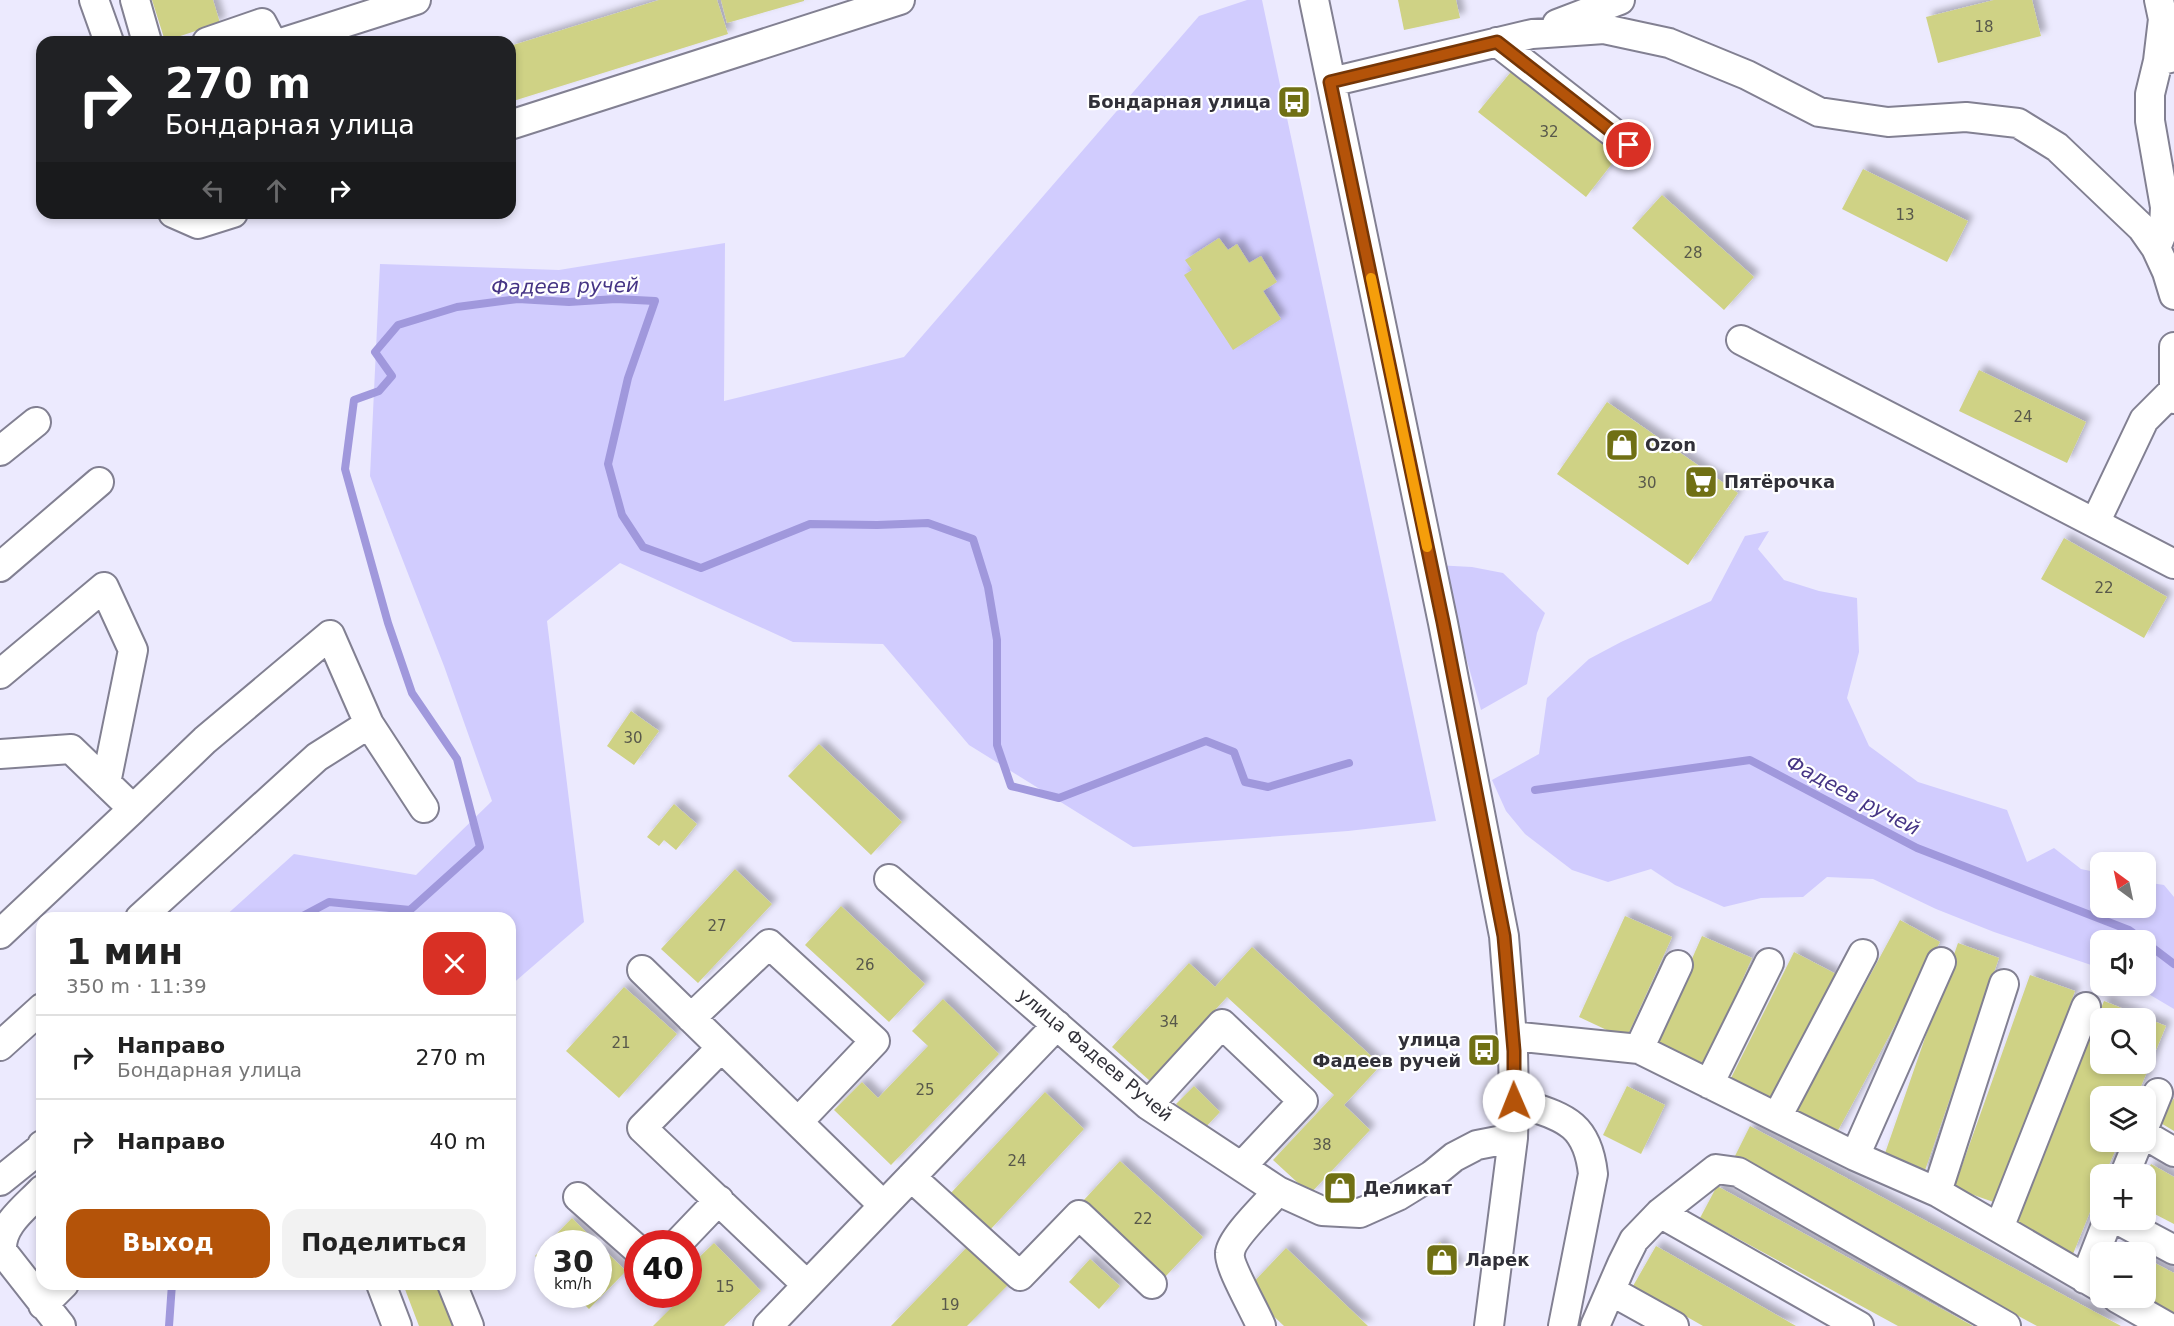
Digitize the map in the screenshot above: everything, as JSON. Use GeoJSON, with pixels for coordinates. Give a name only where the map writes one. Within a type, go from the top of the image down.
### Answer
{"type":"FeatureCollection","features":[{"type":"Feature","properties":{"kind":"street"},"geometry":{"type":"LineString","coordinates":[[94,0],[108,36]]}},
{"type":"Feature","properties":{"kind":"street"},"geometry":{"type":"LineString","coordinates":[[135,0],[145,36]]}},
{"type":"Feature","properties":{"kind":"street"},"geometry":{"type":"LineString","coordinates":[[303,36],[416,0]]}},
{"type":"Feature","properties":{"kind":"street"},"geometry":{"type":"LineString","coordinates":[[516,123],[900,0]]}},
{"type":"Feature","properties":{"kind":"street"},"geometry":{"type":"LineString","coordinates":[[1314,0],[1443,622],[1504,936],[1512,1036],[1513,1138],[1489,1326]]}},
{"type":"Feature","properties":{"kind":"street"},"geometry":{"type":"LineString","coordinates":[[1330,82],[1532,34],[1620,0]]}},
{"type":"Feature","properties":{"kind":"street"},"geometry":{"type":"LineString","coordinates":[[2157,248],[2164,228],[2167,172],[2150,121],[2150,94],[2166,59],[2159,0]]}},
{"type":"Feature","properties":{"kind":"street"},"geometry":{"type":"LineString","coordinates":[[224,36],[263,22]]}},
{"type":"Feature","properties":{"kind":"street"},"geometry":{"type":"LineString","coordinates":[[1532,34],[1604,30],[1669,42],[1747,75],[1819,112],[1887,122],[1966,117],[2018,123],[2057,147],[2142,228],[2157,248],[2174,295]]}},
{"type":"Feature","properties":{"kind":"street"},"geometry":{"type":"LineString","coordinates":[[1497,42],[1629,145]]}},
{"type":"Feature","properties":{"kind":"street"},"geometry":{"type":"LineString","coordinates":[[1741,340],[2174,564]]}},
{"type":"Feature","properties":{"kind":"street"},"geometry":{"type":"LineString","coordinates":[[2095,523],[2144,420],[2173,395],[2174,347]]}},
{"type":"Feature","properties":{"kind":"street"},"geometry":{"type":"LineString","coordinates":[[0,451],[36,422]]}},
{"type":"Feature","properties":{"kind":"street"},"geometry":{"type":"LineString","coordinates":[[0,567],[99,482]]}},
{"type":"Feature","properties":{"kind":"street"},"geometry":{"type":"LineString","coordinates":[[0,674],[104,587],[133,650],[106,783]]}},
{"type":"Feature","properties":{"kind":"street"},"geometry":{"type":"LineString","coordinates":[[0,934],[205,740],[330,635],[369,724],[424,808]]}},
{"type":"Feature","properties":{"kind":"street"},"geometry":{"type":"LineString","coordinates":[[147,912],[317,757],[369,724]]}},
{"type":"Feature","properties":{"kind":"street"},"geometry":{"type":"LineString","coordinates":[[0,754],[71,749],[133,810]]}},
{"type":"Feature","properties":{"kind":"street","name":"улица Фадеев Ручей"},"geometry":{"type":"LineString","coordinates":[[889,879],[1148,1105],[1278,1191],[1322,1211],[1360,1213],[1398,1196],[1454,1157],[1477,1145],[1513,1138]]}},
{"type":"Feature","properties":{"kind":"street"},"geometry":{"type":"LineString","coordinates":[[691,1018],[769,944],[875,1041],[798,1122]]}},
{"type":"Feature","properties":{"kind":"street"},"geometry":{"type":"LineString","coordinates":[[1777,1117],[1863,954]]}},
{"type":"Feature","properties":{"kind":"street"},"geometry":{"type":"LineString","coordinates":[[1855,1156],[1941,962]]}},
{"type":"Feature","properties":{"kind":"street"},"geometry":{"type":"LineString","coordinates":[[1709,1084],[1769,963]]}},
{"type":"Feature","properties":{"kind":"street"},"geometry":{"type":"LineString","coordinates":[[1640,1049],[1678,965]]}},
{"type":"Feature","properties":{"kind":"street"},"geometry":{"type":"LineString","coordinates":[[642,970],[883,1205]]}},
{"type":"Feature","properties":{"kind":"street"},"geometry":{"type":"LineString","coordinates":[[1937,1192],[2004,984]]}},
{"type":"Feature","properties":{"kind":"street"},"geometry":{"type":"LineString","coordinates":[[1999,1228],[2086,1007]]}},
{"type":"Feature","properties":{"kind":"street"},"geometry":{"type":"LineString","coordinates":[[0,1046],[36,1013]]}},
{"type":"Feature","properties":{"kind":"street"},"geometry":{"type":"LineString","coordinates":[[1148,1105],[1222,1024],[1303,1101],[1242,1166]]}},
{"type":"Feature","properties":{"kind":"street"},"geometry":{"type":"LineString","coordinates":[[768,1326],[1057,1025]]}},
{"type":"Feature","properties":{"kind":"street"},"geometry":{"type":"LineString","coordinates":[[1512,1036],[1640,1049],[1855,1156],[1937,1192],[2090,1282]]}},
{"type":"Feature","properties":{"kind":"street"},"geometry":{"type":"LineString","coordinates":[[721,1047],[642,1128],[807,1285]]}},
{"type":"Feature","properties":{"kind":"street"},"geometry":{"type":"LineString","coordinates":[[2156,1098],[2158,1093]]}},
{"type":"Feature","properties":{"kind":"street"},"geometry":{"type":"LineString","coordinates":[[1514,1101],[1567,1119],[1581,1134],[1591,1155],[1593,1174],[1569,1324]]}},
{"type":"Feature","properties":{"kind":"street"},"geometry":{"type":"LineString","coordinates":[[2156,1141],[2174,1152]]}},
{"type":"Feature","properties":{"kind":"street"},"geometry":{"type":"LineString","coordinates":[[0,1181],[36,1161]]}},
{"type":"Feature","properties":{"kind":"street"},"geometry":{"type":"LineString","coordinates":[[1596,1326],[1634,1240],[1660,1214],[1716,1169],[1738,1172],[2006,1326]]}},
{"type":"Feature","properties":{"kind":"street"},"geometry":{"type":"LineString","coordinates":[[911,1177],[1020,1276],[1079,1215],[1152,1284]]}},
{"type":"Feature","properties":{"kind":"street"},"geometry":{"type":"LineString","coordinates":[[1261,1326],[1229,1255],[1234,1241],[1278,1191]]}},
{"type":"Feature","properties":{"kind":"street"},"geometry":{"type":"LineString","coordinates":[[36,1196],[6,1228],[1,1239],[2,1251],[52,1315]]}},
{"type":"Feature","properties":{"kind":"street"},"geometry":{"type":"LineString","coordinates":[[578,1197],[624,1238]]}},
{"type":"Feature","properties":{"kind":"street"},"geometry":{"type":"LineString","coordinates":[[690,1230],[719,1200]]}},
{"type":"Feature","properties":{"kind":"street"},"geometry":{"type":"LineString","coordinates":[[1660,1214],[1859,1326]]}},
{"type":"Feature","properties":{"kind":"street"},"geometry":{"type":"LineString","coordinates":[[2137,1230],[2174,1250]]}},
{"type":"Feature","properties":{"kind":"street"},"geometry":{"type":"LineString","coordinates":[[52,1315],[62,1290]]}},
{"type":"Feature","properties":{"kind":"street"},"geometry":{"type":"LineString","coordinates":[[383,1290],[397,1326]]}},
{"type":"Feature","properties":{"kind":"street"},"geometry":{"type":"LineString","coordinates":[[454,1290],[469,1326]]}},
{"type":"Feature","properties":{"kind":"street"},"geometry":{"type":"LineString","coordinates":[[1611,1291],[1674,1326]]}},
{"type":"Feature","properties":{"kind":"street"},"geometry":{"type":"LineString","coordinates":[[2134,1308],[2166,1326]]}},
{"type":"Feature","properties":{"kind":"shaded area"},"geometry":{"type":"Polygon","coordinates":[[[1247,0],[1262,0],[1436,821],[1348,831],[1133,847],[969,745],[883,644],[793,642],[620,563],[547,621],[584,922],[516,981],[516,912],[230,912],[294,854],[416,875],[492,801],[444,666],[370,476],[380,264],[559,270],[725,243],[724,401],[904,357],[1199,16],[1247,0]]]}},
{"type":"Feature","properties":{"kind":"shaded area"},"geometry":{"type":"Polygon","coordinates":[[[1769,531],[1758,549],[1784,580],[1819,591],[1857,598],[1859,652],[1847,698],[1869,746],[1918,782],[2007,810],[2027,862],[2054,848],[2081,869],[2090,871],[2090,918],[2156,918],[2156,884],[2164,885],[2174,897],[2174,1009],[2152,996],[2156,996],[2156,930],[2090,930],[2090,965],[1994,932],[1936,909],[1873,879],[1827,877],[1803,897],[1761,898],[1724,907],[1675,885],[1651,869],[1608,882],[1572,870],[1525,834],[1506,811],[1492,780],[1539,754],[1547,698],[1589,659],[1711,601],[1745,536],[1769,531]]]}},
{"type":"Feature","properties":{"kind":"shaded area"},"geometry":{"type":"Polygon","coordinates":[[[1435,565],[1472,567],[1503,573],[1545,613],[1537,633],[1527,684],[1481,710],[1451,605],[1435,565]]]}},
{"type":"Feature","properties":{"kind":"building"},"geometry":{"type":"Polygon","coordinates":[[[152,0],[213,0],[220,23],[180,36],[163,36],[152,0]]]}},
{"type":"Feature","properties":{"kind":"building"},"geometry":{"type":"Polygon","coordinates":[[[659,0],[717,0],[728,34],[516,100],[516,44],[659,0]]]}},
{"type":"Feature","properties":{"kind":"building"},"geometry":{"type":"Polygon","coordinates":[[[721,0],[804,0],[804,1],[727,23],[721,0]]]}},
{"type":"Feature","properties":{"kind":"building"},"geometry":{"type":"Polygon","coordinates":[[[1398,0],[1456,0],[1460,18],[1404,30],[1398,0]]]}},
{"type":"Feature","properties":{"kind":"building"},"geometry":{"type":"Polygon","coordinates":[[[1994,0],[2032,0],[2041,36],[1938,63],[1926,17],[1994,0]]]}},
{"type":"Feature","properties":{"kind":"building"},"geometry":{"type":"Polygon","coordinates":[[[1515,67],[1621,152],[1586,197],[1478,112],[1515,67]]]}},
{"type":"Feature","properties":{"kind":"building"},"geometry":{"type":"Polygon","coordinates":[[[1863,169],[1968,221],[1947,262],[1842,209],[1863,169]]]}},
{"type":"Feature","properties":{"kind":"building"},"geometry":{"type":"Polygon","coordinates":[[[1662,195],[1754,277],[1724,310],[1632,228],[1662,195]]]}},
{"type":"Feature","properties":{"kind":"building"},"geometry":{"type":"Polygon","coordinates":[[[1219,238],[1228,250],[1237,244],[1249,263],[1261,256],[1277,282],[1263,291],[1281,319],[1233,350],[1184,275],[1192,270],[1185,260],[1219,238]]]}},
{"type":"Feature","properties":{"kind":"building"},"geometry":{"type":"Polygon","coordinates":[[[1979,370],[2086,422],[2067,463],[1959,411],[1979,370]]]}},
{"type":"Feature","properties":{"kind":"building"},"geometry":{"type":"Polygon","coordinates":[[[1607,402],[1738,493],[1688,565],[1557,474],[1607,402]]]}},
{"type":"Feature","properties":{"kind":"building"},"geometry":{"type":"Polygon","coordinates":[[[2064,538],[2167,597],[2144,638],[2041,579],[2064,538]]]}},
{"type":"Feature","properties":{"kind":"building"},"geometry":{"type":"Polygon","coordinates":[[[631,711],[659,731],[634,765],[607,746],[631,711]]]}},
{"type":"Feature","properties":{"kind":"building"},"geometry":{"type":"Polygon","coordinates":[[[819,744],[902,822],[871,855],[788,776],[819,744]]]}},
{"type":"Feature","properties":{"kind":"building"},"geometry":{"type":"Polygon","coordinates":[[[674,804],[697,824],[676,850],[664,840],[659,846],[647,837],[674,804]]]}},
{"type":"Feature","properties":{"kind":"building"},"geometry":{"type":"Polygon","coordinates":[[[735,869],[772,904],[698,983],[661,949],[735,869]]]}},
{"type":"Feature","properties":{"kind":"building"},"geometry":{"type":"Polygon","coordinates":[[[841,906],[925,984],[889,1022],[805,945],[841,906]]]}},
{"type":"Feature","properties":{"kind":"building"},"geometry":{"type":"Polygon","coordinates":[[[1625,916],[1672,937],[1626,1039],[1579,1017],[1625,916]]]}},
{"type":"Feature","properties":{"kind":"building"},"geometry":{"type":"Polygon","coordinates":[[[1900,920],[1940,942],[1835,1136],[1795,1114],[1900,920]]]}},
{"type":"Feature","properties":{"kind":"building"},"geometry":{"type":"Polygon","coordinates":[[[1702,936],[1752,958],[1701,1074],[1651,1052],[1702,936]]]}},
{"type":"Feature","properties":{"kind":"building"},"geometry":{"type":"Polygon","coordinates":[[[1958,943],[1999,958],[1924,1173],[1883,1159],[1958,943]]]}},
{"type":"Feature","properties":{"kind":"building"},"geometry":{"type":"Polygon","coordinates":[[[1252,947],[1381,1065],[1344,1105],[1370,1130],[1310,1194],[1273,1160],[1334,1095],[1227,997],[1150,1081],[1112,1047],[1189,963],[1215,987],[1252,947]]]}},
{"type":"Feature","properties":{"kind":"building"},"geometry":{"type":"Polygon","coordinates":[[[1794,952],[1836,974],[1772,1101],[1730,1080],[1794,952]]]}},
{"type":"Feature","properties":{"kind":"building"},"geometry":{"type":"Polygon","coordinates":[[[2030,975],[2075,991],[1999,1204],[1954,1188],[2030,975]]]}},
{"type":"Feature","properties":{"kind":"building"},"geometry":{"type":"Polygon","coordinates":[[[624,987],[677,1034],[619,1098],[566,1051],[624,987]]]}},
{"type":"Feature","properties":{"kind":"building"},"geometry":{"type":"Polygon","coordinates":[[[943,999],[999,1054],[891,1165],[834,1110],[862,1082],[878,1098],[928,1046],[912,1031],[943,999]]]}},
{"type":"Feature","properties":{"kind":"building"},"geometry":{"type":"Polygon","coordinates":[[[2104,1001],[2121,1008],[2101,1008],[2104,1001]]]}},
{"type":"Feature","properties":{"kind":"building"},"geometry":{"type":"Polygon","coordinates":[[[2156,1022],[2166,1026],[2156,1050],[2156,1022]]]}},
{"type":"Feature","properties":{"kind":"building"},"geometry":{"type":"Polygon","coordinates":[[[2090,1035],[2090,1074],[2146,1074],[2141,1086],[2090,1086],[2090,1152],[2115,1152],[2109,1164],[2090,1164],[2090,1212],[2073,1254],[2011,1229],[2090,1035]]]}},
{"type":"Feature","properties":{"kind":"building"},"geometry":{"type":"Polygon","coordinates":[[[1194,1086],[1220,1112],[1203,1130],[1176,1104],[1194,1086]]]}},
{"type":"Feature","properties":{"kind":"building"},"geometry":{"type":"Polygon","coordinates":[[[1627,1086],[1665,1105],[1641,1154],[1603,1135],[1627,1086]]]}},
{"type":"Feature","properties":{"kind":"building"},"geometry":{"type":"Polygon","coordinates":[[[1045,1092],[1084,1129],[989,1231],[950,1194],[1045,1092]]]}},
{"type":"Feature","properties":{"kind":"building"},"geometry":{"type":"Polygon","coordinates":[[[2174,1098],[2174,1131],[2159,1122],[2174,1098]]]}},
{"type":"Feature","properties":{"kind":"building"},"geometry":{"type":"Polygon","coordinates":[[[1750,1126],[2121,1326],[2037,1326],[1732,1162],[1750,1126]]]}},
{"type":"Feature","properties":{"kind":"building"},"geometry":{"type":"Polygon","coordinates":[[[1120,1161],[1203,1237],[1165,1277],[1083,1201],[1120,1161]]]}},
{"type":"Feature","properties":{"kind":"building"},"geometry":{"type":"Polygon","coordinates":[[[2156,1167],[2174,1177],[2174,1224],[2156,1215],[2156,1167]]]}},
{"type":"Feature","properties":{"kind":"building"},"geometry":{"type":"Polygon","coordinates":[[[1717,1186],[1973,1326],[1898,1326],[1700,1218],[1717,1186]]]}},
{"type":"Feature","properties":{"kind":"building"},"geometry":{"type":"Polygon","coordinates":[[[572,1218],[584,1230],[560,1230],[572,1218]]]}},
{"type":"Feature","properties":{"kind":"building","name":"Ларек"},"geometry":{"type":"Polygon","coordinates":[[[1440,1242],[1459,1266],[1445,1277],[1426,1253],[1440,1242]]]}},
{"type":"Feature","properties":{"kind":"building"},"geometry":{"type":"Polygon","coordinates":[[[714,1243],[761,1291],[724,1326],[653,1326],[671,1308],[702,1308],[702,1255],[714,1243]]]}},
{"type":"Feature","properties":{"kind":"building"},"geometry":{"type":"Polygon","coordinates":[[[969,1245],[1009,1284],[967,1326],[891,1326],[969,1245]]]}},
{"type":"Feature","properties":{"kind":"building"},"geometry":{"type":"Polygon","coordinates":[[[1656,1246],[1796,1326],[1703,1326],[1633,1286],[1656,1246]]]}},
{"type":"Feature","properties":{"kind":"building"},"geometry":{"type":"Polygon","coordinates":[[[1286,1248],[1368,1326],[1284,1326],[1246,1290],[1286,1248]]]}},
{"type":"Feature","properties":{"kind":"building"},"geometry":{"type":"Polygon","coordinates":[[[612,1258],[624,1269],[624,1273],[612,1285],[612,1258]]]}},
{"type":"Feature","properties":{"kind":"building"},"geometry":{"type":"Polygon","coordinates":[[[1090,1259],[1120,1286],[1099,1309],[1069,1282],[1090,1259]]]}},
{"type":"Feature","properties":{"kind":"building"},"geometry":{"type":"Polygon","coordinates":[[[2156,1264],[2174,1273],[2174,1321],[2148,1308],[2156,1308],[2156,1264]]]}},
{"type":"Feature","properties":{"kind":"building"},"geometry":{"type":"Polygon","coordinates":[[[405,1290],[440,1290],[455,1326],[419,1326],[405,1290]]]}},
{"type":"Feature","properties":{"kind":"waterway","name":"Фадеев ручей"},"geometry":{"type":"LineString","coordinates":[[310,912],[329,902],[410,910],[480,847],[457,759],[412,693],[388,623],[345,469],[354,400],[379,391],[392,376],[375,352],[398,325],[457,307],[518,299],[569,302],[616,299],[655,301],[628,378],[608,464],[622,515],[643,547],[701,568],[810,524],[928,523],[973,539],[988,587],[997,640],[997,745],[1011,786],[1059,798],[1206,741],[1234,752],[1245,782],[1268,787],[1349,763]]}},
{"type":"Feature","properties":{"kind":"waterway","name":"Фадеев ручей"},"geometry":{"type":"LineString","coordinates":[[1535,790],[1750,760],[1917,848],[2129,930]]}},
{"type":"Feature","properties":{"kind":"waterway","name":"Фадеев ручей"},"geometry":{"type":"LineString","coordinates":[[2156,950],[2174,964]]}},
{"type":"Feature","properties":{"kind":"waterway","name":"Фадеев ручей"},"geometry":{"type":"LineString","coordinates":[[169,1326],[172,1290]]}},
{"type":"Feature","properties":{"kind":"slow traffic"},"geometry":{"type":"LineString","coordinates":[[1371,278],[1427,547]]}},
{"type":"Feature","properties":{"kind":"place","name":"Бондарная улица"},"geometry":{"type":"Point","coordinates":[1294,102]}},
{"type":"Feature","properties":{"kind":"place","name":"Ozon"},"geometry":{"type":"Point","coordinates":[1622,445]}},
{"type":"Feature","properties":{"kind":"place","name":"Пятёрочка"},"geometry":{"type":"Point","coordinates":[1701,482]}},
{"type":"Feature","properties":{"kind":"place","name":"улица Фадеев ручей"},"geometry":{"type":"Point","coordinates":[1484,1050]}},
{"type":"Feature","properties":{"kind":"place","name":"Деликат"},"geometry":{"type":"Point","coordinates":[1340,1188]}},
{"type":"Feature","properties":{"kind":"place","name":"Ларек"},"geometry":{"type":"Point","coordinates":[1442,1260]}},
{"type":"Feature","properties":{"kind":"route"},"geometry":{"type":"LineString","coordinates":[[1514,1101],[1514,1051],[1504,936],[1443,622],[1330,82],[1497,42],[1629,145]]}}]}
